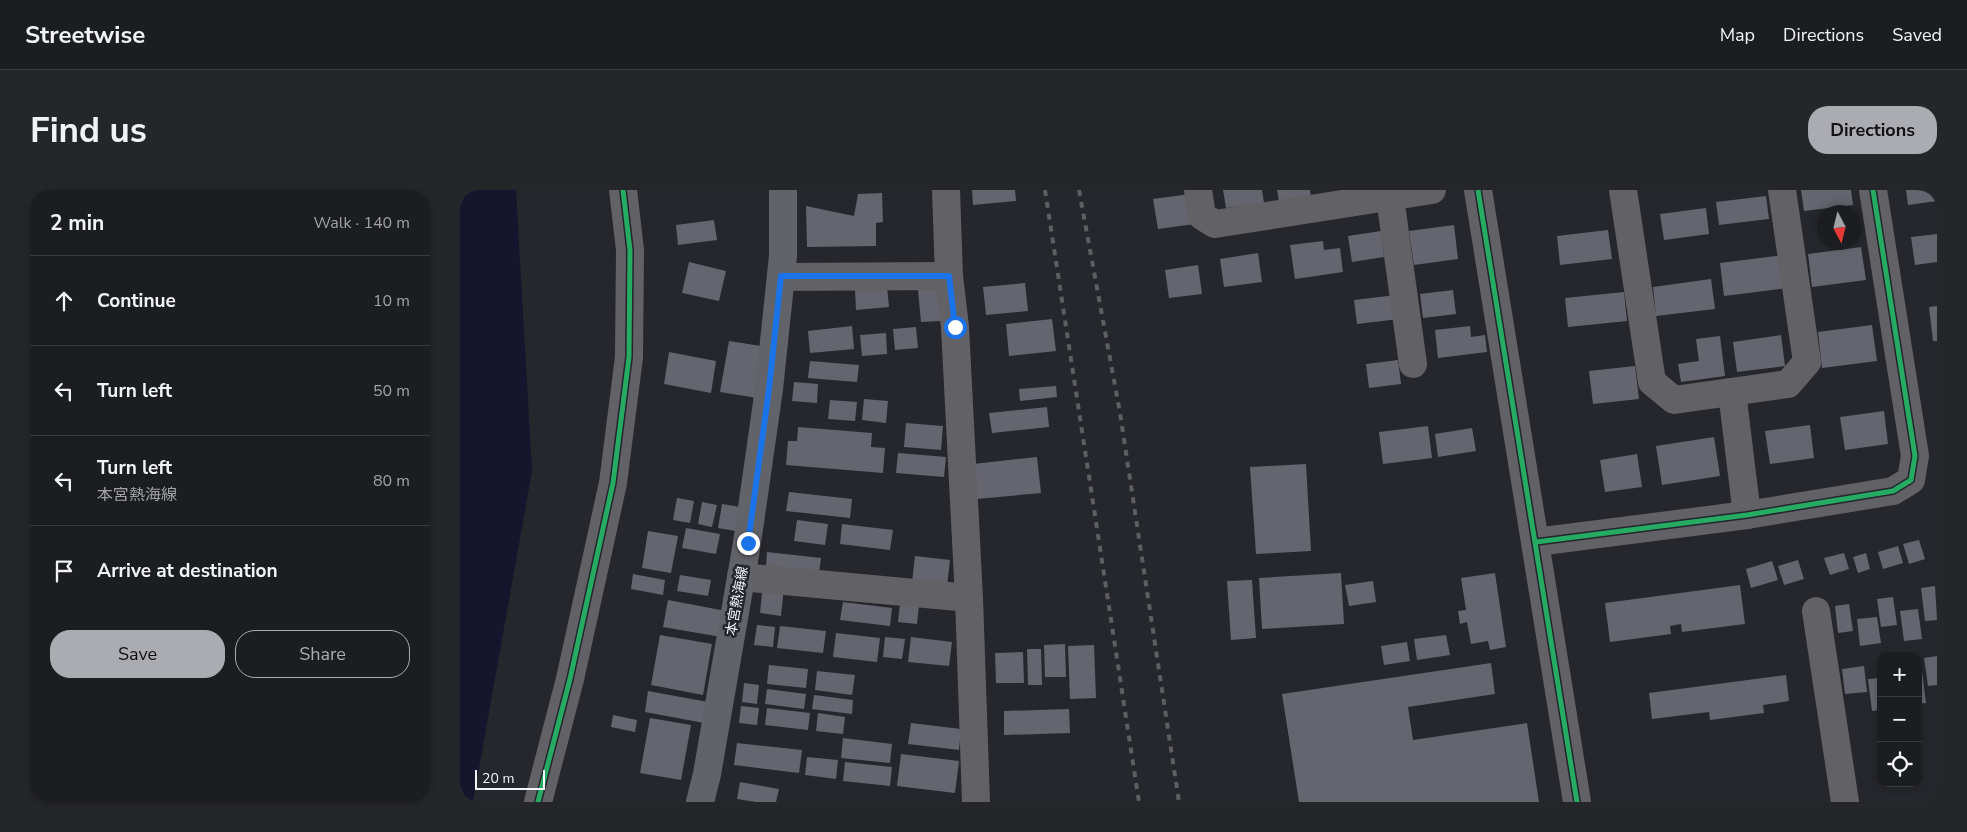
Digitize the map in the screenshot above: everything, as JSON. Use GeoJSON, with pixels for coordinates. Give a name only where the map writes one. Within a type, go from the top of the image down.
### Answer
{"type":"FeatureCollection","features":[{"type":"Feature","properties":{"kind":"main road","name":"本宮熱海線"},"geometry":{"type":"LineString","coordinates":[[700,802],[707,774],[741,577],[767,399],[783,256],[784,190]]}},
{"type":"Feature","properties":{"kind":"street"},"geometry":{"type":"LineString","coordinates":[[538,802],[570,679],[613,483],[629,357],[630,250],[623,190]]}},
{"type":"Feature","properties":{"kind":"street"},"geometry":{"type":"LineString","coordinates":[[946,190],[949,276],[955,327],[969,598],[976,802]]}},
{"type":"Feature","properties":{"kind":"street"},"geometry":{"type":"LineString","coordinates":[[1198,190],[1202,216],[1215,224],[1342,197],[1390,197],[1432,190]]}},
{"type":"Feature","properties":{"kind":"street"},"geometry":{"type":"LineString","coordinates":[[1478,190],[1577,802]]}},
{"type":"Feature","properties":{"kind":"street"},"geometry":{"type":"LineString","coordinates":[[1623,190],[1652,382],[1674,400],[1788,384],[1807,362],[1782,190]]}},
{"type":"Feature","properties":{"kind":"street"},"geometry":{"type":"LineString","coordinates":[[1536,542],[1747,515],[1893,491],[1911,480],[1915,456],[1873,190]]}},
{"type":"Feature","properties":{"kind":"street"},"geometry":{"type":"LineString","coordinates":[[1390,197],[1414,364]]}},
{"type":"Feature","properties":{"kind":"street"},"geometry":{"type":"LineString","coordinates":[[781,276],[949,276]]}},
{"type":"Feature","properties":{"kind":"street"},"geometry":{"type":"LineString","coordinates":[[1732,392],[1747,515]]}},
{"type":"Feature","properties":{"kind":"street"},"geometry":{"type":"LineString","coordinates":[[741,577],[969,598]]}},
{"type":"Feature","properties":{"kind":"street"},"geometry":{"type":"LineString","coordinates":[[1816,611],[1845,802]]}},
{"type":"Feature","properties":{"kind":"shaded area"},"geometry":{"type":"Polygon","coordinates":[[[460,190],[516,190],[532,471],[473,802],[460,802],[460,190]]]}},
{"type":"Feature","properties":{"kind":"building"},"geometry":{"type":"Polygon","coordinates":[[[972,190],[1015,190],[1016,201],[973,205],[972,190]]]}},
{"type":"Feature","properties":{"kind":"building"},"geometry":{"type":"Polygon","coordinates":[[[1223,190],[1262,190],[1264,203],[1226,208],[1223,190]]]}},
{"type":"Feature","properties":{"kind":"building"},"geometry":{"type":"Polygon","coordinates":[[[1277,190],[1310,190],[1311,197],[1279,201],[1277,190]]]}},
{"type":"Feature","properties":{"kind":"building"},"geometry":{"type":"Polygon","coordinates":[[[1801,190],[1851,190],[1853,205],[1817,205],[1817,209],[1804,211],[1801,190]]]}},
{"type":"Feature","properties":{"kind":"building"},"geometry":{"type":"Polygon","coordinates":[[[1906,190],[1937,190],[1937,201],[1908,205],[1906,190]]]}},
{"type":"Feature","properties":{"kind":"building"},"geometry":{"type":"Polygon","coordinates":[[[882,193],[883,222],[876,223],[876,246],[807,247],[806,206],[854,216],[858,194],[882,193]]]}},
{"type":"Feature","properties":{"kind":"building"},"geometry":{"type":"Polygon","coordinates":[[[1190,194],[1195,224],[1158,229],[1153,199],[1190,194]]]}},
{"type":"Feature","properties":{"kind":"building"},"geometry":{"type":"Polygon","coordinates":[[[1766,196],[1769,219],[1719,225],[1716,202],[1766,196]]]}},
{"type":"Feature","properties":{"kind":"building"},"geometry":{"type":"Polygon","coordinates":[[[1706,208],[1709,234],[1664,240],[1660,214],[1706,208]]]}},
{"type":"Feature","properties":{"kind":"building"},"geometry":{"type":"Polygon","coordinates":[[[714,220],[717,240],[678,245],[676,225],[714,220]]]}},
{"type":"Feature","properties":{"kind":"building"},"geometry":{"type":"Polygon","coordinates":[[[1454,225],[1458,259],[1414,265],[1409,231],[1454,225]]]}},
{"type":"Feature","properties":{"kind":"building"},"geometry":{"type":"Polygon","coordinates":[[[1608,230],[1612,259],[1560,265],[1557,236],[1608,230]]]}},
{"type":"Feature","properties":{"kind":"building"},"geometry":{"type":"Polygon","coordinates":[[[1381,231],[1384,257],[1352,262],[1348,236],[1381,231]]]}},
{"type":"Feature","properties":{"kind":"building"},"geometry":{"type":"Polygon","coordinates":[[[1937,234],[1937,262],[1915,265],[1911,237],[1937,234]]]}},
{"type":"Feature","properties":{"kind":"building"},"geometry":{"type":"Polygon","coordinates":[[[1323,241],[1324,250],[1340,248],[1343,272],[1295,279],[1290,245],[1323,241]]]}},
{"type":"Feature","properties":{"kind":"building"},"geometry":{"type":"Polygon","coordinates":[[[1838,250],[1861,250],[1866,280],[1812,287],[1808,254],[1838,250]]]}},
{"type":"Feature","properties":{"kind":"building"},"geometry":{"type":"Polygon","coordinates":[[[1258,253],[1262,282],[1224,287],[1220,259],[1258,253]]]}},
{"type":"Feature","properties":{"kind":"building"},"geometry":{"type":"Polygon","coordinates":[[[1784,255],[1788,288],[1724,296],[1720,263],[1784,255]]]}},
{"type":"Feature","properties":{"kind":"building"},"geometry":{"type":"Polygon","coordinates":[[[689,262],[726,271],[719,301],[682,293],[689,262]]]}},
{"type":"Feature","properties":{"kind":"building"},"geometry":{"type":"Polygon","coordinates":[[[1198,265],[1202,294],[1169,298],[1165,270],[1198,265]]]}},
{"type":"Feature","properties":{"kind":"building"},"geometry":{"type":"Polygon","coordinates":[[[1711,279],[1715,309],[1656,316],[1653,287],[1711,279]]]}},
{"type":"Feature","properties":{"kind":"building"},"geometry":{"type":"Polygon","coordinates":[[[1025,283],[1028,311],[986,315],[983,287],[1025,283]]]}},
{"type":"Feature","properties":{"kind":"building"},"geometry":{"type":"Polygon","coordinates":[[[887,287],[889,307],[856,310],[855,290],[887,287]]]}},
{"type":"Feature","properties":{"kind":"building"},"geometry":{"type":"Polygon","coordinates":[[[938,288],[941,321],[921,322],[918,290],[938,288]]]}},
{"type":"Feature","properties":{"kind":"building"},"geometry":{"type":"Polygon","coordinates":[[[1453,290],[1456,314],[1423,318],[1420,294],[1453,290]]]}},
{"type":"Feature","properties":{"kind":"building"},"geometry":{"type":"Polygon","coordinates":[[[1624,292],[1627,321],[1568,327],[1565,298],[1624,292]]]}},
{"type":"Feature","properties":{"kind":"building"},"geometry":{"type":"Polygon","coordinates":[[[1396,295],[1399,319],[1357,324],[1354,300],[1396,295]]]}},
{"type":"Feature","properties":{"kind":"building"},"geometry":{"type":"Polygon","coordinates":[[[1937,306],[1937,341],[1933,341],[1929,307],[1937,306]]]}},
{"type":"Feature","properties":{"kind":"building"},"geometry":{"type":"Polygon","coordinates":[[[1052,319],[1056,351],[1009,356],[1006,324],[1052,319]]]}},
{"type":"Feature","properties":{"kind":"building"},"geometry":{"type":"Polygon","coordinates":[[[1872,325],[1877,361],[1822,368],[1818,332],[1872,325]]]}},
{"type":"Feature","properties":{"kind":"building"},"geometry":{"type":"Polygon","coordinates":[[[852,326],[854,349],[810,353],[808,331],[852,326]]]}},
{"type":"Feature","properties":{"kind":"building"},"geometry":{"type":"Polygon","coordinates":[[[1470,326],[1471,337],[1485,335],[1487,352],[1438,358],[1435,330],[1470,326]]]}},
{"type":"Feature","properties":{"kind":"building"},"geometry":{"type":"Polygon","coordinates":[[[916,327],[918,348],[895,350],[893,329],[916,327]]]}},
{"type":"Feature","properties":{"kind":"building"},"geometry":{"type":"Polygon","coordinates":[[[886,333],[887,354],[862,356],[860,335],[886,333]]]}},
{"type":"Feature","properties":{"kind":"building"},"geometry":{"type":"Polygon","coordinates":[[[1781,335],[1785,366],[1737,372],[1733,342],[1781,335]]]}},
{"type":"Feature","properties":{"kind":"building"},"geometry":{"type":"Polygon","coordinates":[[[1720,336],[1725,376],[1681,382],[1678,364],[1699,361],[1696,339],[1720,336]]]}},
{"type":"Feature","properties":{"kind":"building"},"geometry":{"type":"Polygon","coordinates":[[[729,341],[767,347],[757,398],[720,392],[729,341]]]}},
{"type":"Feature","properties":{"kind":"building"},"geometry":{"type":"Polygon","coordinates":[[[669,352],[716,361],[711,393],[664,384],[669,352]]]}},
{"type":"Feature","properties":{"kind":"building"},"geometry":{"type":"Polygon","coordinates":[[[1398,360],[1401,384],[1369,388],[1366,364],[1398,360]]]}},
{"type":"Feature","properties":{"kind":"building"},"geometry":{"type":"Polygon","coordinates":[[[810,361],[859,365],[857,382],[808,378],[810,361]]]}},
{"type":"Feature","properties":{"kind":"building"},"geometry":{"type":"Polygon","coordinates":[[[1635,366],[1639,399],[1593,404],[1589,371],[1635,366]]]}},
{"type":"Feature","properties":{"kind":"building"},"geometry":{"type":"Polygon","coordinates":[[[794,382],[818,384],[817,403],[792,401],[794,382]]]}},
{"type":"Feature","properties":{"kind":"building"},"geometry":{"type":"Polygon","coordinates":[[[1056,386],[1057,397],[1020,401],[1019,389],[1056,386]]]}},
{"type":"Feature","properties":{"kind":"building"},"geometry":{"type":"Polygon","coordinates":[[[864,399],[888,401],[886,423],[862,420],[864,399]]]}},
{"type":"Feature","properties":{"kind":"building"},"geometry":{"type":"Polygon","coordinates":[[[830,400],[857,402],[855,421],[828,419],[830,400]]]}},
{"type":"Feature","properties":{"kind":"building"},"geometry":{"type":"Polygon","coordinates":[[[1047,407],[1049,427],[992,433],[989,413],[1047,407]]]}},
{"type":"Feature","properties":{"kind":"building"},"geometry":{"type":"Polygon","coordinates":[[[1884,411],[1888,444],[1845,450],[1840,417],[1884,411]]]}},
{"type":"Feature","properties":{"kind":"building"},"geometry":{"type":"Polygon","coordinates":[[[906,423],[943,426],[941,450],[904,447],[906,423]]]}},
{"type":"Feature","properties":{"kind":"building"},"geometry":{"type":"Polygon","coordinates":[[[1810,425],[1814,458],[1770,464],[1765,431],[1810,425]]]}},
{"type":"Feature","properties":{"kind":"building"},"geometry":{"type":"Polygon","coordinates":[[[1428,426],[1432,458],[1383,464],[1379,432],[1428,426]]]}},
{"type":"Feature","properties":{"kind":"building"},"geometry":{"type":"Polygon","coordinates":[[[798,427],[872,433],[871,447],[885,448],[883,473],[786,465],[788,441],[797,441],[798,427]]]}},
{"type":"Feature","properties":{"kind":"building"},"geometry":{"type":"Polygon","coordinates":[[[1472,428],[1476,451],[1438,457],[1435,434],[1472,428]]]}},
{"type":"Feature","properties":{"kind":"building"},"geometry":{"type":"Polygon","coordinates":[[[1714,437],[1720,476],[1662,485],[1656,446],[1714,437]]]}},
{"type":"Feature","properties":{"kind":"building"},"geometry":{"type":"Polygon","coordinates":[[[898,453],[946,457],[944,477],[896,473],[898,453]]]}},
{"type":"Feature","properties":{"kind":"building"},"geometry":{"type":"Polygon","coordinates":[[[1637,454],[1642,487],[1605,492],[1600,460],[1637,454]]]}},
{"type":"Feature","properties":{"kind":"building"},"geometry":{"type":"Polygon","coordinates":[[[1037,457],[1041,493],[977,499],[973,464],[1037,457]]]}},
{"type":"Feature","properties":{"kind":"building"},"geometry":{"type":"Polygon","coordinates":[[[1306,464],[1311,551],[1256,554],[1250,467],[1306,464]]]}},
{"type":"Feature","properties":{"kind":"building"},"geometry":{"type":"Polygon","coordinates":[[[789,492],[852,499],[850,518],[786,511],[789,492]]]}},
{"type":"Feature","properties":{"kind":"building"},"geometry":{"type":"Polygon","coordinates":[[[677,498],[694,501],[690,523],[673,520],[677,498]]]}},
{"type":"Feature","properties":{"kind":"building"},"geometry":{"type":"Polygon","coordinates":[[[702,502],[717,505],[712,527],[698,524],[702,502]]]}},
{"type":"Feature","properties":{"kind":"building"},"geometry":{"type":"Polygon","coordinates":[[[722,504],[740,507],[736,531],[718,528],[722,504]]]}},
{"type":"Feature","properties":{"kind":"building"},"geometry":{"type":"Polygon","coordinates":[[[797,520],[828,524],[825,545],[794,541],[797,520]]]}},
{"type":"Feature","properties":{"kind":"building"},"geometry":{"type":"Polygon","coordinates":[[[842,524],[893,530],[890,550],[840,544],[842,524]]]}},
{"type":"Feature","properties":{"kind":"building"},"geometry":{"type":"Polygon","coordinates":[[[686,528],[720,534],[716,554],[682,548],[686,528]]]}},
{"type":"Feature","properties":{"kind":"building"},"geometry":{"type":"Polygon","coordinates":[[[648,531],[678,536],[671,573],[642,568],[648,531]]]}},
{"type":"Feature","properties":{"kind":"building"},"geometry":{"type":"Polygon","coordinates":[[[1919,540],[1925,559],[1909,564],[1903,544],[1919,540]]]}},
{"type":"Feature","properties":{"kind":"building"},"geometry":{"type":"Polygon","coordinates":[[[1898,546],[1903,563],[1883,569],[1878,552],[1898,546]]]}},
{"type":"Feature","properties":{"kind":"building"},"geometry":{"type":"Polygon","coordinates":[[[767,552],[821,558],[819,573],[766,566],[767,552]]]}},
{"type":"Feature","properties":{"kind":"building"},"geometry":{"type":"Polygon","coordinates":[[[1844,553],[1849,569],[1830,575],[1824,558],[1844,553]]]}},
{"type":"Feature","properties":{"kind":"building"},"geometry":{"type":"Polygon","coordinates":[[[1866,553],[1870,569],[1858,573],[1853,557],[1866,553]]]}},
{"type":"Feature","properties":{"kind":"building"},"geometry":{"type":"Polygon","coordinates":[[[915,556],[950,560],[947,586],[912,582],[915,556]]]}},
{"type":"Feature","properties":{"kind":"building"},"geometry":{"type":"Polygon","coordinates":[[[1798,560],[1804,579],[1784,585],[1778,566],[1798,560]]]}},
{"type":"Feature","properties":{"kind":"building"},"geometry":{"type":"Polygon","coordinates":[[[1772,561],[1778,580],[1751,588],[1746,569],[1772,561]]]}},
{"type":"Feature","properties":{"kind":"building"},"geometry":{"type":"Polygon","coordinates":[[[1341,573],[1344,624],[1262,629],[1259,578],[1341,573]]]}},
{"type":"Feature","properties":{"kind":"building"},"geometry":{"type":"Polygon","coordinates":[[[1495,573],[1506,647],[1490,650],[1488,641],[1471,644],[1467,622],[1460,624],[1458,611],[1466,610],[1461,578],[1495,573]]]}},
{"type":"Feature","properties":{"kind":"building"},"geometry":{"type":"Polygon","coordinates":[[[633,574],[665,580],[663,595],[631,589],[633,574]]]}},
{"type":"Feature","properties":{"kind":"building"},"geometry":{"type":"Polygon","coordinates":[[[680,575],[711,580],[708,596],[677,591],[680,575]]]}},
{"type":"Feature","properties":{"kind":"building"},"geometry":{"type":"Polygon","coordinates":[[[1252,580],[1256,638],[1231,640],[1227,581],[1252,580]]]}},
{"type":"Feature","properties":{"kind":"building"},"geometry":{"type":"Polygon","coordinates":[[[1373,581],[1376,602],[1349,606],[1345,585],[1373,581]]]}},
{"type":"Feature","properties":{"kind":"building"},"geometry":{"type":"Polygon","coordinates":[[[763,584],[784,587],[781,616],[760,613],[763,584]]]}},
{"type":"Feature","properties":{"kind":"building"},"geometry":{"type":"Polygon","coordinates":[[[1740,585],[1745,624],[1682,632],[1681,624],[1670,626],[1671,634],[1610,642],[1605,603],[1740,585]]]}},
{"type":"Feature","properties":{"kind":"building"},"geometry":{"type":"Polygon","coordinates":[[[1935,586],[1937,620],[1925,621],[1921,588],[1935,586]]]}},
{"type":"Feature","properties":{"kind":"building"},"geometry":{"type":"Polygon","coordinates":[[[1893,597],[1897,625],[1881,627],[1877,599],[1893,597]]]}},
{"type":"Feature","properties":{"kind":"building"},"geometry":{"type":"Polygon","coordinates":[[[668,600],[726,611],[721,637],[663,627],[668,600]]]}},
{"type":"Feature","properties":{"kind":"building"},"geometry":{"type":"Polygon","coordinates":[[[843,602],[892,608],[890,626],[840,620],[843,602]]]}},
{"type":"Feature","properties":{"kind":"building"},"geometry":{"type":"Polygon","coordinates":[[[900,603],[919,605],[917,624],[898,622],[900,603]]]}},
{"type":"Feature","properties":{"kind":"building"},"geometry":{"type":"Polygon","coordinates":[[[1849,604],[1853,631],[1838,633],[1835,606],[1849,604]]]}},
{"type":"Feature","properties":{"kind":"building"},"geometry":{"type":"Polygon","coordinates":[[[1918,609],[1922,639],[1904,641],[1900,611],[1918,609]]]}},
{"type":"Feature","properties":{"kind":"building"},"geometry":{"type":"Polygon","coordinates":[[[1877,617],[1881,643],[1860,646],[1857,619],[1877,617]]]}},
{"type":"Feature","properties":{"kind":"building"},"geometry":{"type":"Polygon","coordinates":[[[757,625],[775,627],[773,647],[754,645],[757,625]]]}},
{"type":"Feature","properties":{"kind":"building"},"geometry":{"type":"Polygon","coordinates":[[[780,626],[826,631],[823,653],[777,648],[780,626]]]}},
{"type":"Feature","properties":{"kind":"building"},"geometry":{"type":"Polygon","coordinates":[[[836,633],[880,638],[877,662],[833,657],[836,633]]]}},
{"type":"Feature","properties":{"kind":"building"},"geometry":{"type":"Polygon","coordinates":[[[660,635],[712,644],[703,695],[651,685],[660,635]]]}},
{"type":"Feature","properties":{"kind":"building"},"geometry":{"type":"Polygon","coordinates":[[[1446,635],[1450,655],[1417,660],[1414,639],[1446,635]]]}},
{"type":"Feature","properties":{"kind":"building"},"geometry":{"type":"Polygon","coordinates":[[[885,637],[905,639],[902,659],[883,657],[885,637]]]}},
{"type":"Feature","properties":{"kind":"building"},"geometry":{"type":"Polygon","coordinates":[[[911,637],[952,642],[949,666],[908,662],[911,637]]]}},
{"type":"Feature","properties":{"kind":"building"},"geometry":{"type":"Polygon","coordinates":[[[1407,642],[1410,661],[1384,665],[1381,646],[1407,642]]]}},
{"type":"Feature","properties":{"kind":"building"},"geometry":{"type":"Polygon","coordinates":[[[1065,644],[1066,677],[1045,677],[1044,645],[1065,644]]]}},
{"type":"Feature","properties":{"kind":"building"},"geometry":{"type":"Polygon","coordinates":[[[1094,645],[1096,698],[1070,699],[1068,646],[1094,645]]]}},
{"type":"Feature","properties":{"kind":"building"},"geometry":{"type":"Polygon","coordinates":[[[1027,649],[1041,649],[1042,685],[1028,685],[1027,649]]]}},
{"type":"Feature","properties":{"kind":"building"},"geometry":{"type":"Polygon","coordinates":[[[1023,652],[1024,683],[996,683],[995,653],[1023,652]]]}},
{"type":"Feature","properties":{"kind":"building"},"geometry":{"type":"Polygon","coordinates":[[[1937,656],[1937,685],[1928,686],[1924,658],[1937,656]]]}},
{"type":"Feature","properties":{"kind":"building"},"geometry":{"type":"Polygon","coordinates":[[[1491,663],[1495,694],[1408,707],[1413,740],[1527,723],[1539,802],[1299,802],[1282,694],[1491,663]]]}},
{"type":"Feature","properties":{"kind":"building"},"geometry":{"type":"Polygon","coordinates":[[[769,665],[808,669],[806,688],[767,684],[769,665]]]}},
{"type":"Feature","properties":{"kind":"building"},"geometry":{"type":"Polygon","coordinates":[[[1864,666],[1867,692],[1845,694],[1842,669],[1864,666]]]}},
{"type":"Feature","properties":{"kind":"building"},"geometry":{"type":"Polygon","coordinates":[[[817,671],[855,675],[852,695],[815,690],[817,671]]]}},
{"type":"Feature","properties":{"kind":"building"},"geometry":{"type":"Polygon","coordinates":[[[1922,671],[1926,703],[1922,704],[1922,671]]]}},
{"type":"Feature","properties":{"kind":"building"},"geometry":{"type":"Polygon","coordinates":[[[1786,675],[1789,701],[1763,705],[1764,713],[1710,720],[1709,712],[1652,719],[1649,693],[1786,675]]]}},
{"type":"Feature","properties":{"kind":"building"},"geometry":{"type":"Polygon","coordinates":[[[1877,678],[1877,710],[1872,711],[1868,679],[1877,678]]]}},
{"type":"Feature","properties":{"kind":"building"},"geometry":{"type":"Polygon","coordinates":[[[744,683],[759,685],[757,704],[742,702],[744,683]]]}},
{"type":"Feature","properties":{"kind":"building"},"geometry":{"type":"Polygon","coordinates":[[[767,689],[806,694],[804,709],[765,704],[767,689]]]}},
{"type":"Feature","properties":{"kind":"building"},"geometry":{"type":"Polygon","coordinates":[[[648,691],[708,702],[704,723],[645,712],[648,691]]]}},
{"type":"Feature","properties":{"kind":"building"},"geometry":{"type":"Polygon","coordinates":[[[814,695],[853,700],[852,714],[812,709],[814,695]]]}},
{"type":"Feature","properties":{"kind":"building"},"geometry":{"type":"Polygon","coordinates":[[[741,706],[759,708],[757,725],[739,723],[741,706]]]}},
{"type":"Feature","properties":{"kind":"building"},"geometry":{"type":"Polygon","coordinates":[[[767,708],[810,713],[808,730],[765,725],[767,708]]]}},
{"type":"Feature","properties":{"kind":"building"},"geometry":{"type":"Polygon","coordinates":[[[1069,709],[1070,733],[1004,735],[1004,711],[1069,709]]]}},
{"type":"Feature","properties":{"kind":"building"},"geometry":{"type":"Polygon","coordinates":[[[818,713],[845,717],[843,734],[816,731],[818,713]]]}},
{"type":"Feature","properties":{"kind":"building"},"geometry":{"type":"Polygon","coordinates":[[[613,715],[637,720],[635,732],[611,727],[613,715]]]}},
{"type":"Feature","properties":{"kind":"building"},"geometry":{"type":"Polygon","coordinates":[[[650,718],[691,725],[681,780],[640,773],[650,718]]]}},
{"type":"Feature","properties":{"kind":"building"},"geometry":{"type":"Polygon","coordinates":[[[911,723],[961,729],[959,750],[908,744],[911,723]]]}},
{"type":"Feature","properties":{"kind":"building"},"geometry":{"type":"Polygon","coordinates":[[[843,738],[892,744],[890,763],[841,758],[843,738]]]}},
{"type":"Feature","properties":{"kind":"building"},"geometry":{"type":"Polygon","coordinates":[[[737,743],[802,750],[799,773],[734,765],[737,743]]]}},
{"type":"Feature","properties":{"kind":"building"},"geometry":{"type":"Polygon","coordinates":[[[901,754],[959,761],[955,793],[897,786],[901,754]]]}},
{"type":"Feature","properties":{"kind":"building"},"geometry":{"type":"Polygon","coordinates":[[[807,757],[838,760],[836,779],[805,775],[807,757]]]}},
{"type":"Feature","properties":{"kind":"building"},"geometry":{"type":"Polygon","coordinates":[[[845,762],[892,767],[890,786],[843,781],[845,762]]]}},
{"type":"Feature","properties":{"kind":"building"},"geometry":{"type":"Polygon","coordinates":[[[740,782],[779,789],[776,802],[756,802],[737,799],[740,782]]]}},
{"type":"Feature","properties":{"kind":"railway"},"geometry":{"type":"LineString","coordinates":[[1045,190],[1139,802]]}},
{"type":"Feature","properties":{"kind":"railway"},"geometry":{"type":"LineString","coordinates":[[1079,190],[1120,413],[1179,802]]}},
{"type":"Feature","properties":{"kind":"cycle path"},"geometry":{"type":"LineString","coordinates":[[538,802],[570,679],[613,483],[629,357],[630,250],[623,190]]}},
{"type":"Feature","properties":{"kind":"cycle path"},"geometry":{"type":"LineString","coordinates":[[1478,190],[1577,802]]}},
{"type":"Feature","properties":{"kind":"cycle path"},"geometry":{"type":"LineString","coordinates":[[1536,542],[1747,515],[1893,491],[1911,480],[1915,456],[1873,190]]}},
{"type":"Feature","properties":{"kind":"route"},"geometry":{"type":"LineString","coordinates":[[748,543],[769,389],[781,276],[949,276],[955,327]]}}]}
